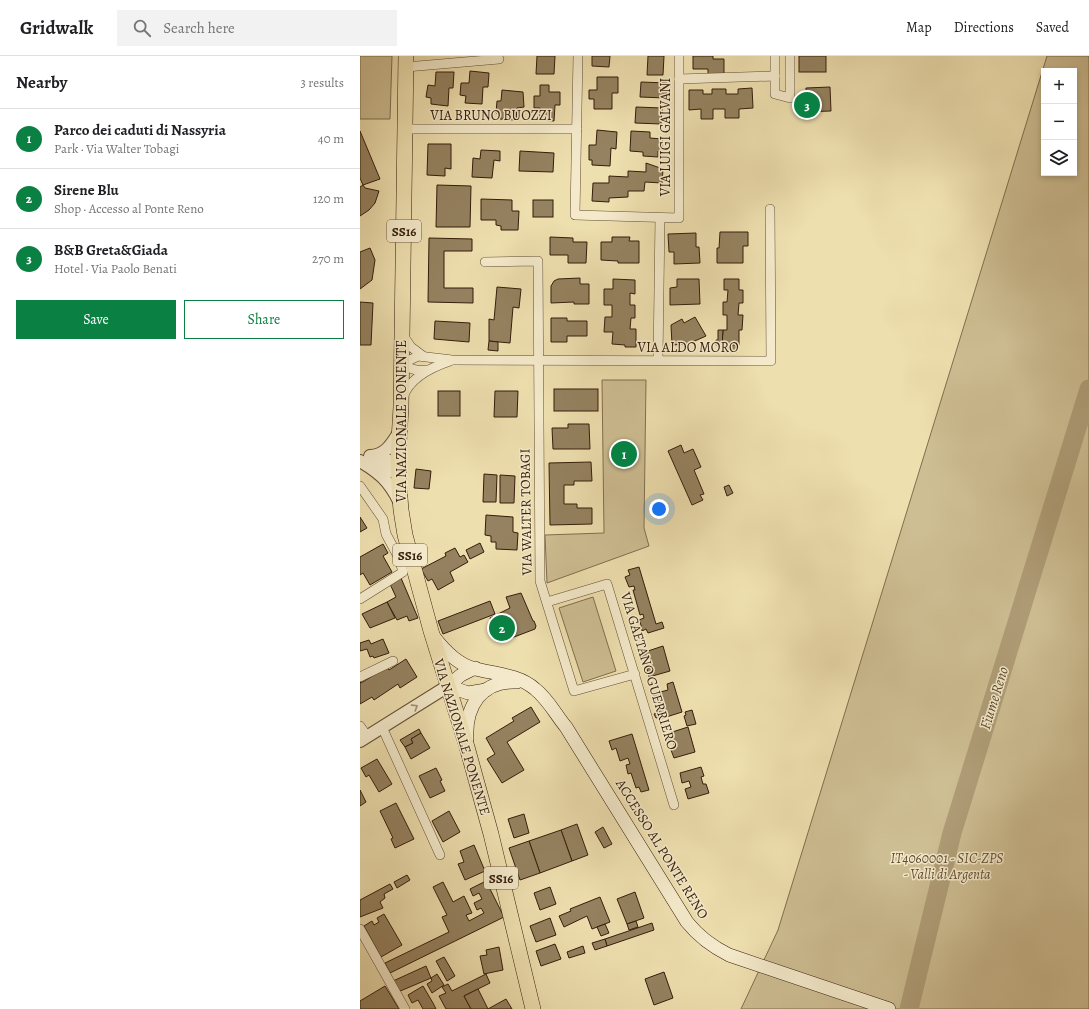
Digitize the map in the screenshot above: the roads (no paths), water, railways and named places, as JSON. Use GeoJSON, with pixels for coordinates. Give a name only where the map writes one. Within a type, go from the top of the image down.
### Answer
{"type":"FeatureCollection","features":[{"type":"Feature","properties":{"kind":"main road","name":"VIA NAZIONALE PONENTE"},"geometry":{"type":"LineString","coordinates":[[406,62],[402,364],[399,468],[400,505],[405,535],[430,631],[467,747],[491,834],[532,1009]]}},
{"type":"Feature","properties":{"kind":"main road","name":"ACCESSO AL PONTE RENO"},"geometry":{"type":"LineString","coordinates":[[430,631],[448,654],[459,662],[524,682],[535,688],[546,700],[566,727],[687,922],[705,941],[729,955],[889,1009]]}},
{"type":"Feature","properties":{"kind":"main road"},"geometry":{"type":"LineString","coordinates":[[448,686],[462,675],[475,668]]}},
{"type":"Feature","properties":{"kind":"main road"},"geometry":{"type":"LineString","coordinates":[[467,747],[466,730],[468,716],[480,694],[503,682],[524,682]]}},
{"type":"Feature","properties":{"kind":"main road"},"geometry":{"type":"LineString","coordinates":[[448,686],[468,692],[486,690]]}},
{"type":"Feature","properties":{"kind":"street"},"geometry":{"type":"LineString","coordinates":[[578,56],[575,215],[660,218],[658,360]]}},
{"type":"Feature","properties":{"kind":"street","name":"VIA LUIGI GALVANI"},"geometry":{"type":"LineString","coordinates":[[660,218],[679,218],[679,56]]}},
{"type":"Feature","properties":{"kind":"street"},"geometry":{"type":"LineString","coordinates":[[775,56],[775,94],[790,98],[790,56]]}},
{"type":"Feature","properties":{"kind":"street"},"geometry":{"type":"LineString","coordinates":[[406,62],[500,58]]}},
{"type":"Feature","properties":{"kind":"street"},"geometry":{"type":"LineString","coordinates":[[679,79],[775,76]]}},
{"type":"Feature","properties":{"kind":"street","name":"VIA BRUNO BUOZZI"},"geometry":{"type":"LineString","coordinates":[[405,129],[577,129]]}},
{"type":"Feature","properties":{"kind":"street","name":"VIA ALDO MORO"},"geometry":{"type":"LineString","coordinates":[[428,370],[409,369],[402,364],[418,356],[452,360],[771,361],[770,209]]}},
{"type":"Feature","properties":{"kind":"street","name":"VIA WALTER TOBAGI"},"geometry":{"type":"LineString","coordinates":[[486,262],[538,261],[540,580],[574,692],[635,674]]}},
{"type":"Feature","properties":{"kind":"street"},"geometry":{"type":"LineString","coordinates":[[402,333],[411,347],[423,356]]}},
{"type":"Feature","properties":{"kind":"street","name":"VIA ALDO MORO"},"geometry":{"type":"LineString","coordinates":[[401,404],[404,393],[417,378],[428,370],[452,360]]}},
{"type":"Feature","properties":{"kind":"street"},"geometry":{"type":"LineString","coordinates":[[366,460],[383,453],[390,446],[400,430]]}},
{"type":"Feature","properties":{"kind":"street"},"geometry":{"type":"LineString","coordinates":[[366,460],[388,472],[399,468]]}},
{"type":"Feature","properties":{"kind":"street"},"geometry":{"type":"LineString","coordinates":[[366,460],[388,483],[394,491],[400,505]]}},
{"type":"Feature","properties":{"kind":"street"},"geometry":{"type":"LineString","coordinates":[[360,486],[383,519],[386,534],[399,558],[403,572],[360,599]]}},
{"type":"Feature","properties":{"kind":"street","name":"VIA GAETANO GUERRIERO"},"geometry":{"type":"LineString","coordinates":[[547,602],[607,584],[674,805]]}},
{"type":"Feature","properties":{"kind":"street"},"geometry":{"type":"LineString","coordinates":[[360,677],[393,661]]}},
{"type":"Feature","properties":{"kind":"street"},"geometry":{"type":"LineString","coordinates":[[360,726],[363,739],[448,686]]}},
{"type":"Feature","properties":{"kind":"street"},"geometry":{"type":"LineString","coordinates":[[382,727],[440,855]]}},
{"type":"Feature","properties":{"kind":"street"},"geometry":{"type":"LineString","coordinates":[[360,929],[405,1009]]}},
{"type":"Feature","properties":{"kind":"waterway","name":"Fiume Reno"},"geometry":{"type":"LineString","coordinates":[[909,1009],[952,833],[1089,389]]}},
{"type":"Feature","properties":{"kind":"place","name":"B&B Greta&Giada"},"geometry":{"type":"Point","coordinates":[807,105]}},
{"type":"Feature","properties":{"kind":"place","name":"Parco dei caduti di Nassyria"},"geometry":{"type":"Point","coordinates":[624,454]}},
{"type":"Feature","properties":{"kind":"place","name":"Sirene Blu"},"geometry":{"type":"Point","coordinates":[502,628]}},
{"type":"Feature","properties":{"kind":"park label","name":"IT4060001 - SIC-ZPS - Valli di Argenta"},"geometry":{"type":"Point","coordinates":[947,866]}}]}
